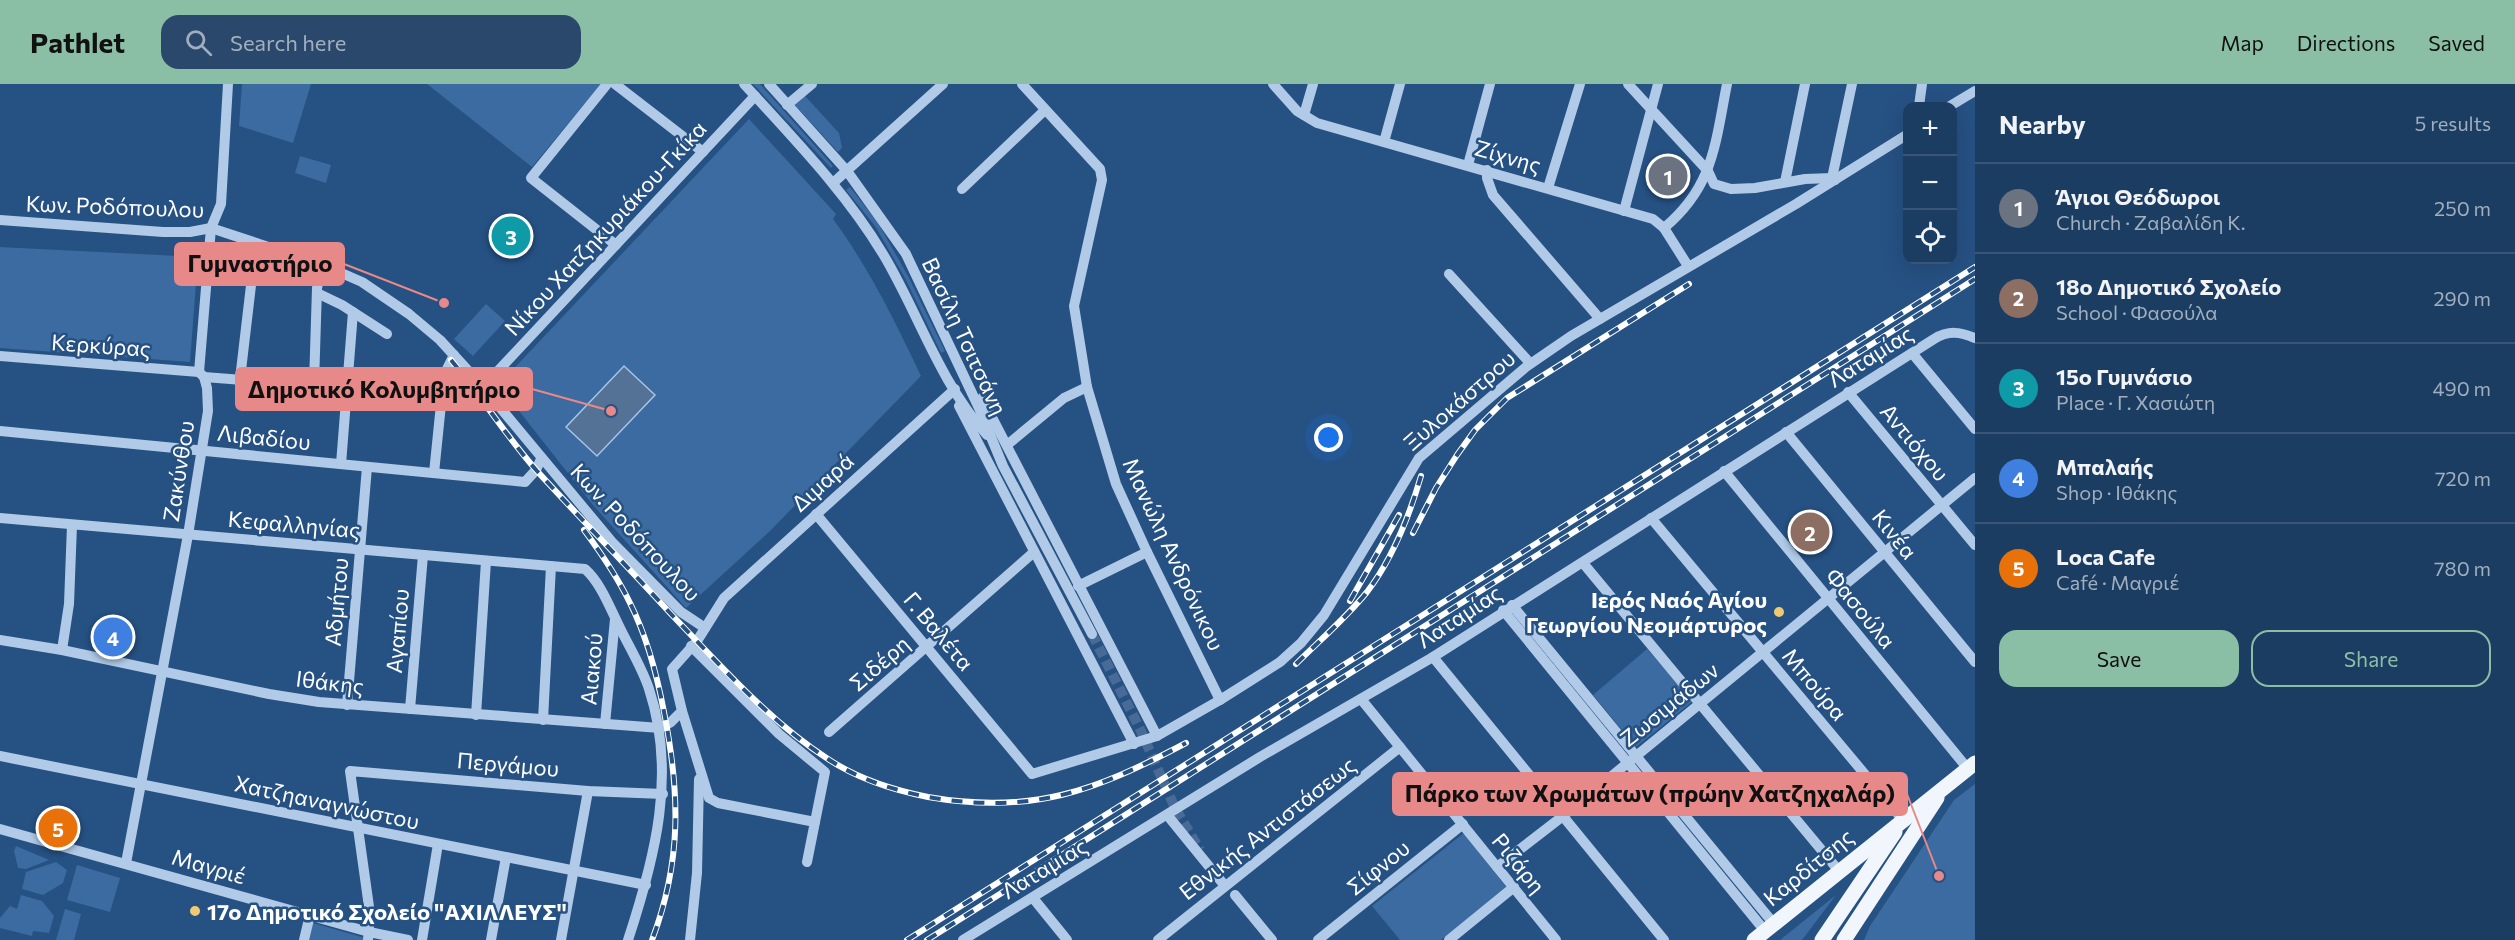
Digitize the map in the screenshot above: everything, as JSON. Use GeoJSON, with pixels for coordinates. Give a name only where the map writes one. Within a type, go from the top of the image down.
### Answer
{"type":"FeatureCollection","features":[{"type":"Feature","properties":{"kind":"main road","name":"Καρδίτσης"},"geometry":{"type":"LineString","coordinates":[[1764,932],[1971,766]]}},
{"type":"Feature","properties":{"kind":"main road"},"geometry":{"type":"LineString","coordinates":[[1844,940],[1945,786]]}},
{"type":"Feature","properties":{"kind":"main road"},"geometry":{"type":"LineString","coordinates":[[1822,940],[1903,820]]}},
{"type":"Feature","properties":{"kind":"street","name":"Ζακύνθου"},"geometry":{"type":"LineString","coordinates":[[126,863],[188,535],[208,406],[202,374],[212,228],[221,204],[228,84]]}},
{"type":"Feature","properties":{"kind":"street"},"geometry":{"type":"LineString","coordinates":[[607,84],[531,178],[616,245]]}},
{"type":"Feature","properties":{"kind":"street"},"geometry":{"type":"LineString","coordinates":[[615,84],[703,152]]}},
{"type":"Feature","properties":{"kind":"street","name":"Βασίλη Τσιτσάνη"},"geometry":{"type":"LineString","coordinates":[[744,84],[833,183],[884,256],[937,364],[1134,744]]}},
{"type":"Feature","properties":{"kind":"street","name":"Βασίλη Τσιτσάνη"},"geometry":{"type":"LineString","coordinates":[[769,84],[847,171],[906,254],[987,425],[990,437]]}},
{"type":"Feature","properties":{"kind":"street"},"geometry":{"type":"LineString","coordinates":[[788,105],[812,84]]}},
{"type":"Feature","properties":{"kind":"street"},"geometry":{"type":"LineString","coordinates":[[833,183],[943,84]]}},
{"type":"Feature","properties":{"kind":"street"},"geometry":{"type":"LineString","coordinates":[[962,189],[1045,110],[1022,84]]}},
{"type":"Feature","properties":{"kind":"street"},"geometry":{"type":"LineString","coordinates":[[1273,84],[1300,113],[1312,84]]}},
{"type":"Feature","properties":{"kind":"street"},"geometry":{"type":"LineString","coordinates":[[1384,142],[1400,84]]}},
{"type":"Feature","properties":{"kind":"street"},"geometry":{"type":"LineString","coordinates":[[1468,165],[1490,84]]}},
{"type":"Feature","properties":{"kind":"street"},"geometry":{"type":"LineString","coordinates":[[1548,188],[1580,84]]}},
{"type":"Feature","properties":{"kind":"street"},"geometry":{"type":"LineString","coordinates":[[1628,84],[1708,171],[1713,183],[1728,189],[1833,179],[1852,84]]}},
{"type":"Feature","properties":{"kind":"street"},"geometry":{"type":"LineString","coordinates":[[1624,211],[1658,84]]}},
{"type":"Feature","properties":{"kind":"street"},"geometry":{"type":"LineString","coordinates":[[1688,266],[1664,228],[1688,204],[1708,171],[1727,84]]}},
{"type":"Feature","properties":{"kind":"street"},"geometry":{"type":"LineString","coordinates":[[1785,182],[1804,84]]}},
{"type":"Feature","properties":{"kind":"street"},"geometry":{"type":"LineString","coordinates":[[1920,102],[1922,84]]}},
{"type":"Feature","properties":{"kind":"street"},"geometry":{"type":"LineString","coordinates":[[1957,102],[1975,91]]}},
{"type":"Feature","properties":{"kind":"street","name":"Νίκου Χατζηκυριάκου-Γκίκα"},"geometry":{"type":"LineString","coordinates":[[483,387],[755,96]]}},
{"type":"Feature","properties":{"kind":"street","name":"Μανώλη Ανδρόνικου"},"geometry":{"type":"LineString","coordinates":[[1045,110],[1097,164],[1102,174],[1074,306],[1087,387],[1116,484],[1146,552],[1220,700]]}},
{"type":"Feature","properties":{"kind":"street","name":"Ζίχνης"},"geometry":{"type":"LineString","coordinates":[[1300,113],[1317,123],[1653,219],[1664,228]]}},
{"type":"Feature","properties":{"kind":"street","name":"Ξυλοκάστρου"},"geometry":{"type":"LineString","coordinates":[[1032,774],[1156,736],[1220,700],[1280,662],[1305,639],[1329,608],[1419,458],[1530,363],[1903,137]]}},
{"type":"Feature","properties":{"kind":"street"},"geometry":{"type":"LineString","coordinates":[[1487,170],[1486,178],[1493,195],[1600,319]]}},
{"type":"Feature","properties":{"kind":"street","name":"Κων. Ροδόπουλου"},"geometry":{"type":"LineString","coordinates":[[0,220],[164,232],[190,232],[212,228],[322,265],[370,287],[409,314],[454,355],[612,542],[681,612],[705,628]]}},
{"type":"Feature","properties":{"kind":"street"},"geometry":{"type":"LineString","coordinates":[[240,379],[256,243]]}},
{"type":"Feature","properties":{"kind":"street"},"geometry":{"type":"LineString","coordinates":[[314,384],[317,293],[322,265]]}},
{"type":"Feature","properties":{"kind":"street"},"geometry":{"type":"LineString","coordinates":[[1449,274],[1530,363]]}},
{"type":"Feature","properties":{"kind":"street"},"geometry":{"type":"LineString","coordinates":[[317,293],[354,312],[387,334]]}},
{"type":"Feature","properties":{"kind":"street"},"geometry":{"type":"LineString","coordinates":[[341,464],[354,312]]}},
{"type":"Feature","properties":{"kind":"street","name":"Λαταμίας"},"geometry":{"type":"LineString","coordinates":[[965,940],[1260,758],[1433,657],[1912,353],[1946,333],[1960,333],[1975,338]]}},
{"type":"Feature","properties":{"kind":"street"},"geometry":{"type":"LineString","coordinates":[[1912,353],[1975,429]]}},
{"type":"Feature","properties":{"kind":"street"},"geometry":{"type":"LineString","coordinates":[[434,473],[444,375],[454,355]]}},
{"type":"Feature","properties":{"kind":"street","name":"Κερκύρας"},"geometry":{"type":"LineString","coordinates":[[0,356],[347,388]]}},
{"type":"Feature","properties":{"kind":"street"},"geometry":{"type":"LineString","coordinates":[[968,384],[982,398],[1156,736]]}},
{"type":"Feature","properties":{"kind":"street"},"geometry":{"type":"LineString","coordinates":[[1007,446],[1064,398],[1087,387]]}},
{"type":"Feature","properties":{"kind":"street","name":"Βασίλη Τσιτσάνη"},"geometry":{"type":"LineString","coordinates":[[952,391],[990,437]]}},
{"type":"Feature","properties":{"kind":"street","name":"Διμαρά"},"geometry":{"type":"LineString","coordinates":[[682,711],[672,669],[705,628],[718,607],[735,587],[952,391]]}},
{"type":"Feature","properties":{"kind":"street","name":"Αντιόχου"},"geometry":{"type":"LineString","coordinates":[[1848,392],[1975,545]]}},
{"type":"Feature","properties":{"kind":"street","name":"Λιβαδίου"},"geometry":{"type":"LineString","coordinates":[[0,431],[525,482]]}},
{"type":"Feature","properties":{"kind":"street","name":"Κινέα"},"geometry":{"type":"LineString","coordinates":[[1786,432],[1975,662]]}},
{"type":"Feature","properties":{"kind":"street"},"geometry":{"type":"LineString","coordinates":[[990,437],[1003,466],[1092,633]]}},
{"type":"Feature","properties":{"kind":"street","name":"Κων. Ροδόπουλου"},"geometry":{"type":"LineString","coordinates":[[525,482],[542,459]]}},
{"type":"Feature","properties":{"kind":"street","name":"Αδμήτου"},"geometry":{"type":"LineString","coordinates":[[347,705],[367,467]]}},
{"type":"Feature","properties":{"kind":"street","name":"Φασούλα"},"geometry":{"type":"LineString","coordinates":[[1724,471],[1828,599],[1971,766]]}},
{"type":"Feature","properties":{"kind":"street","name":"Ζωσιμάδων"},"geometry":{"type":"LineString","coordinates":[[1497,867],[1563,816],[1975,478]]}},
{"type":"Feature","properties":{"kind":"street","name":"Γ. Βαλέτα"},"geometry":{"type":"LineString","coordinates":[[816,514],[1032,774]]}},
{"type":"Feature","properties":{"kind":"street","name":"Κεφαλληνίας"},"geometry":{"type":"LineString","coordinates":[[0,518],[585,569],[594,577],[615,618]]}},
{"type":"Feature","properties":{"kind":"street","name":"Μπούρα"},"geometry":{"type":"LineString","coordinates":[[1651,518],[1903,820]]}},
{"type":"Feature","properties":{"kind":"street"},"geometry":{"type":"LineString","coordinates":[[62,650],[69,604],[72,525]]}},
{"type":"Feature","properties":{"kind":"street","name":"Σιδέρη"},"geometry":{"type":"LineString","coordinates":[[830,732],[1034,552]]}},
{"type":"Feature","properties":{"kind":"street"},"geometry":{"type":"LineString","coordinates":[[1078,586],[1146,552]]}},
{"type":"Feature","properties":{"kind":"street","name":"Αγαπίου"},"geometry":{"type":"LineString","coordinates":[[410,709],[423,555]]}},
{"type":"Feature","properties":{"kind":"street"},"geometry":{"type":"LineString","coordinates":[[476,714],[486,561]]}},
{"type":"Feature","properties":{"kind":"street"},"geometry":{"type":"LineString","coordinates":[[1583,563],[1839,871]]}},
{"type":"Feature","properties":{"kind":"street"},"geometry":{"type":"LineString","coordinates":[[543,720],[551,566]]}},
{"type":"Feature","properties":{"kind":"street"},"geometry":{"type":"LineString","coordinates":[[1508,608],[1632,759],[1764,932]]}},
{"type":"Feature","properties":{"kind":"street"},"geometry":{"type":"LineString","coordinates":[[615,618],[649,688],[660,728],[663,794],[656,845],[628,940]]}},
{"type":"Feature","properties":{"kind":"street","name":"Αιακού"},"geometry":{"type":"LineString","coordinates":[[605,723],[615,618]]}},
{"type":"Feature","properties":{"kind":"street","name":"Ιθάκης"},"geometry":{"type":"LineString","coordinates":[[0,640],[162,670],[269,694],[347,705],[660,728]]}},
{"type":"Feature","properties":{"kind":"street"},"geometry":{"type":"LineString","coordinates":[[691,646],[779,734],[825,772],[807,862]]}},
{"type":"Feature","properties":{"kind":"street"},"geometry":{"type":"LineString","coordinates":[[1433,657],[1664,940]]}},
{"type":"Feature","properties":{"kind":"street","name":"Ριζάρη"},"geometry":{"type":"LineString","coordinates":[[1361,699],[1556,940]]}},
{"type":"Feature","properties":{"kind":"street"},"geometry":{"type":"LineString","coordinates":[[660,728],[671,722],[682,711],[698,769],[709,798],[717,803],[815,822]]}},
{"type":"Feature","properties":{"kind":"street","name":"Εθνικής Αντιστάσεως"},"geometry":{"type":"LineString","coordinates":[[1158,940],[1400,747]]}},
{"type":"Feature","properties":{"kind":"street","name":"Χατζηαναγνώστου"},"geometry":{"type":"LineString","coordinates":[[0,756],[646,885]]}},
{"type":"Feature","properties":{"kind":"street"},"geometry":{"type":"LineString","coordinates":[[690,940],[697,873],[698,769]]}},
{"type":"Feature","properties":{"kind":"street","name":"Περγάμου"},"geometry":{"type":"LineString","coordinates":[[357,828],[350,771],[588,791],[663,794]]}},
{"type":"Feature","properties":{"kind":"street"},"geometry":{"type":"LineString","coordinates":[[561,940],[588,791]]}},
{"type":"Feature","properties":{"kind":"street"},"geometry":{"type":"LineString","coordinates":[[1168,816],[1225,886]]}},
{"type":"Feature","properties":{"kind":"street","name":"Σίφνου"},"geometry":{"type":"LineString","coordinates":[[1318,940],[1463,824]]}},
{"type":"Feature","properties":{"kind":"street"},"geometry":{"type":"LineString","coordinates":[[357,828],[370,914],[369,936]]}},
{"type":"Feature","properties":{"kind":"street","name":"Μαγριέ"},"geometry":{"type":"LineString","coordinates":[[0,829],[310,915],[369,936],[408,940]]}},
{"type":"Feature","properties":{"kind":"street"},"geometry":{"type":"LineString","coordinates":[[422,940],[438,844]]}},
{"type":"Feature","properties":{"kind":"street"},"geometry":{"type":"LineString","coordinates":[[491,940],[506,857]]}},
{"type":"Feature","properties":{"kind":"street"},"geometry":{"type":"LineString","coordinates":[[1449,940],[1514,887]]}},
{"type":"Feature","properties":{"kind":"street"},"geometry":{"type":"LineString","coordinates":[[1235,895],[1272,940]]}},
{"type":"Feature","properties":{"kind":"street"},"geometry":{"type":"LineString","coordinates":[[1033,898],[1066,940]]}},
{"type":"Feature","properties":{"kind":"street"},"geometry":{"type":"LineString","coordinates":[[304,940],[310,915]]}},
{"type":"Feature","properties":{"kind":"shaded area"},"geometry":{"type":"Polygon","coordinates":[[[242,84],[311,84],[293,143],[239,126],[242,84]]]}},
{"type":"Feature","properties":{"kind":"shaded area"},"geometry":{"type":"Polygon","coordinates":[[[427,84],[601,84],[532,167],[427,84]]]}},
{"type":"Feature","properties":{"kind":"shaded area"},"geometry":{"type":"Polygon","coordinates":[[[753,84],[760,84],[833,166],[831,168],[753,84]]]}},
{"type":"Feature","properties":{"kind":"shaded area"},"geometry":{"type":"Polygon","coordinates":[[[805,96],[839,133],[842,148],[838,152],[795,105],[805,96]]]}},
{"type":"Feature","properties":{"kind":"shaded area"},"geometry":{"type":"Polygon","coordinates":[[[749,119],[836,214],[833,219],[870,276],[921,376],[770,531],[686,608],[593,505],[501,388],[503,380],[749,119]]]}},
{"type":"Feature","properties":{"kind":"shaded area"},"geometry":{"type":"Polygon","coordinates":[[[300,156],[331,165],[326,183],[295,173],[300,156]]]}},
{"type":"Feature","properties":{"kind":"shaded area"},"geometry":{"type":"Polygon","coordinates":[[[850,187],[878,223],[908,276],[945,351],[941,353],[905,278],[875,226],[846,190],[850,187]]]}},
{"type":"Feature","properties":{"kind":"shaded area"},"geometry":{"type":"Polygon","coordinates":[[[0,247],[198,257],[190,362],[0,348],[0,247]]]}},
{"type":"Feature","properties":{"kind":"shaded area"},"geometry":{"type":"Polygon","coordinates":[[[486,304],[505,321],[473,356],[454,339],[486,304]]]}},
{"type":"Feature","properties":{"kind":"shaded area"},"geometry":{"type":"Polygon","coordinates":[[[624,366],[655,395],[597,456],[566,427],[624,366]]]}},
{"type":"Feature","properties":{"kind":"shaded area"},"geometry":{"type":"Polygon","coordinates":[[[1647,649],[1693,701],[1636,747],[1593,695],[1647,649]]]}},
{"type":"Feature","properties":{"kind":"shaded area"},"geometry":{"type":"Polygon","coordinates":[[[1975,784],[1975,940],[1864,940],[1870,926],[1954,800],[1975,784]]]}},
{"type":"Feature","properties":{"kind":"shaded area"},"geometry":{"type":"Polygon","coordinates":[[[1464,833],[1507,888],[1441,940],[1400,940],[1372,906],[1464,833]]]}},
{"type":"Feature","properties":{"kind":"shaded area"},"geometry":{"type":"Polygon","coordinates":[[[16,846],[49,860],[26,869],[18,868],[14,851],[16,846]]]}},
{"type":"Feature","properties":{"kind":"shaded area"},"geometry":{"type":"Polygon","coordinates":[[[56,862],[67,870],[63,883],[43,895],[22,889],[26,872],[56,862]]]}},
{"type":"Feature","properties":{"kind":"shaded area"},"geometry":{"type":"Polygon","coordinates":[[[77,865],[120,878],[110,912],[67,900],[77,865]]]}},
{"type":"Feature","properties":{"kind":"shaded area"},"geometry":{"type":"Polygon","coordinates":[[[21,895],[42,901],[54,916],[49,933],[33,931],[32,936],[0,928],[0,918],[10,906],[17,909],[21,895]]]}},
{"type":"Feature","properties":{"kind":"shaded area"},"geometry":{"type":"Polygon","coordinates":[[[1836,895],[1802,940],[1780,940],[1836,895]]]}},
{"type":"Feature","properties":{"kind":"shaded area"},"geometry":{"type":"Polygon","coordinates":[[[65,909],[81,914],[74,940],[56,940],[65,909]]]}},
{"type":"Feature","properties":{"kind":"shaded area"},"geometry":{"type":"Polygon","coordinates":[[[313,923],[365,938],[365,940],[309,940],[313,923]]]}},
{"type":"Feature","properties":{"kind":"tunnel"},"geometry":{"type":"LineString","coordinates":[[1092,634],[1140,729],[1175,808],[1200,850]]}},
{"type":"Feature","properties":{"kind":"railway"},"geometry":{"type":"LineString","coordinates":[[907,940],[1975,267]]}},
{"type":"Feature","properties":{"kind":"railway"},"geometry":{"type":"LineString","coordinates":[[927,940],[1975,279]]}},
{"type":"Feature","properties":{"kind":"railway"},"geometry":{"type":"LineString","coordinates":[[1413,533],[1436,488],[1457,455],[1475,430],[1507,398],[1689,284]]}},
{"type":"Feature","properties":{"kind":"railway"},"geometry":{"type":"LineString","coordinates":[[451,360],[537,471],[727,672],[765,710],[806,744],[851,772],[889,787],[928,797],[966,802],[1000,803],[1062,795],[1092,786],[1186,743]]}},
{"type":"Feature","properties":{"kind":"railway"},"geometry":{"type":"LineString","coordinates":[[1296,664],[1350,611],[1376,579],[1399,537],[1421,476]]}},
{"type":"Feature","properties":{"kind":"railway"},"geometry":{"type":"LineString","coordinates":[[1350,601],[1399,515]]}},
{"type":"Feature","properties":{"kind":"railway"},"geometry":{"type":"LineString","coordinates":[[584,530],[620,584],[642,629],[658,684],[669,742],[675,799],[673,854],[662,911],[652,940]]}},
{"type":"Feature","properties":{"kind":"place","name":"Άγιοι Θεόδωροι"},"geometry":{"type":"Point","coordinates":[1668,176]}},
{"type":"Feature","properties":{"kind":"place","name":"15ο Γυμνάσιο"},"geometry":{"type":"Point","coordinates":[511,236]}},
{"type":"Feature","properties":{"kind":"place","name":"Γυμναστήριο"},"geometry":{"type":"Point","coordinates":[444,303]}},
{"type":"Feature","properties":{"kind":"place","name":"Δημοτικό Κολυμβητήριο"},"geometry":{"type":"Point","coordinates":[611,411]}},
{"type":"Feature","properties":{"kind":"place","name":"18ο Δημοτικό Σχολείο"},"geometry":{"type":"Point","coordinates":[1810,532]}},
{"type":"Feature","properties":{"kind":"place","name":"Ιερός Ναός Αγίου Γεωργίου Νεομάρτυρος"},"geometry":{"type":"Point","coordinates":[1779,612]}},
{"type":"Feature","properties":{"kind":"place","name":"Μπαλαής"},"geometry":{"type":"Point","coordinates":[113,637]}},
{"type":"Feature","properties":{"kind":"place","name":"Loca Cafe"},"geometry":{"type":"Point","coordinates":[58,828]}},
{"type":"Feature","properties":{"kind":"place","name":"Πάρκο των Χρωμάτων (πρώην Χατζηχαλάρ)"},"geometry":{"type":"Point","coordinates":[1939,876]}},
{"type":"Feature","properties":{"kind":"place","name":"17ο Δημοτικό Σχολείο ''ΑΧΙΛΛΕΥΣ''"},"geometry":{"type":"Point","coordinates":[195,911]}}]}
